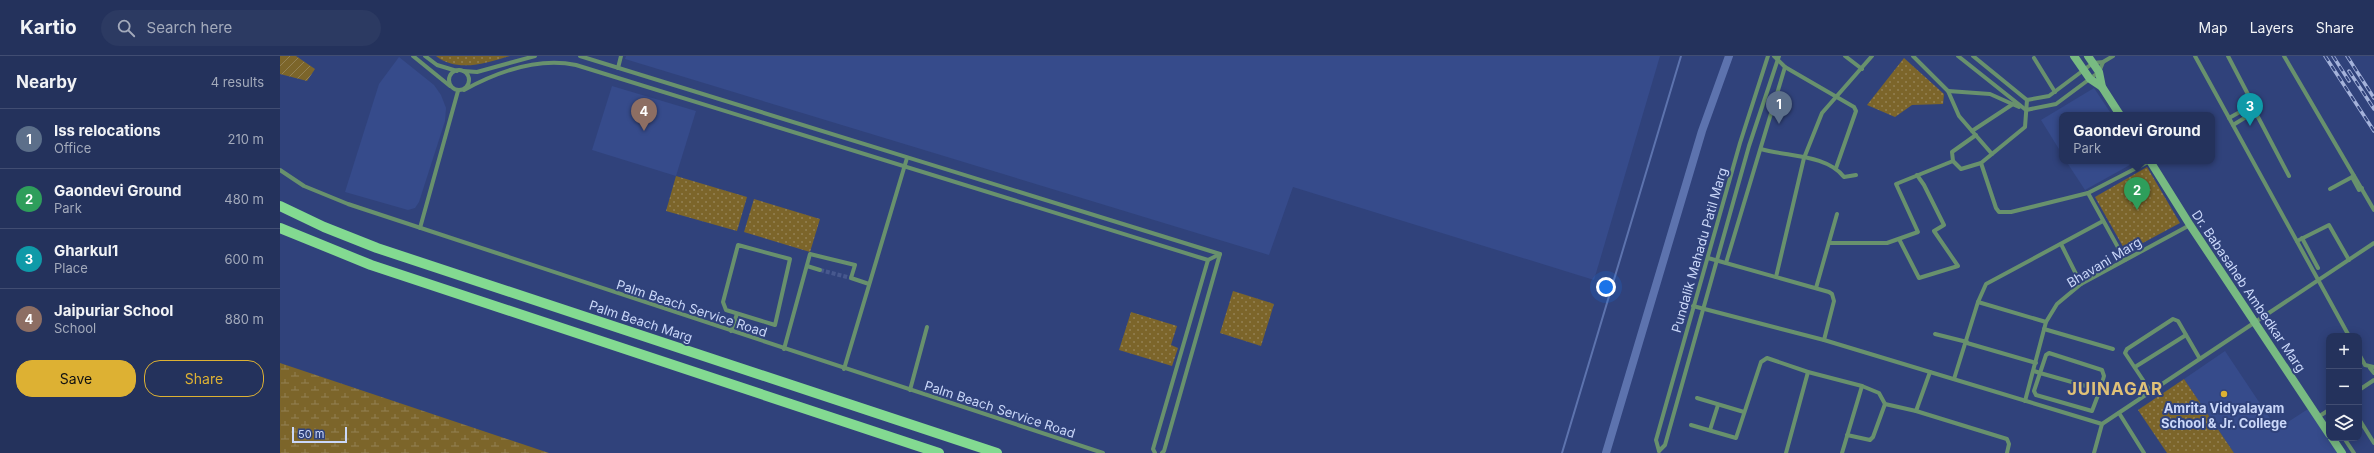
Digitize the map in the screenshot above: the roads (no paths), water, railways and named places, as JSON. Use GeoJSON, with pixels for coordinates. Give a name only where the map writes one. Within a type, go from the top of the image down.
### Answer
{"type":"FeatureCollection","features":[{"type":"Feature","properties":{"kind":"main road"},"geometry":{"type":"LineString","coordinates":[[2074,56],[2090,79],[2102,87]]}},
{"type":"Feature","properties":{"kind":"main road"},"geometry":{"type":"LineString","coordinates":[[2088,56],[2099,72],[2102,87],[2118,112]]}},
{"type":"Feature","properties":{"kind":"main road","name":"Dr. Babasaheb Ambedkar Marg"},"geometry":{"type":"LineString","coordinates":[[2152,164],[2190,225],[2326,429]]}},
{"type":"Feature","properties":{"kind":"main road","name":"Palm Beach Marg"},"geometry":{"type":"LineString","coordinates":[[280,206],[324,227],[384,250],[997,453]]}},
{"type":"Feature","properties":{"kind":"main road"},"geometry":{"type":"LineString","coordinates":[[280,228],[371,265],[939,453]]}},
{"type":"Feature","properties":{"kind":"main road"},"geometry":{"type":"LineString","coordinates":[[2334,441],[2342,453]]}},
{"type":"Feature","properties":{"kind":"street"},"geometry":{"type":"LineString","coordinates":[[412,56],[452,88],[458,91],[464,90],[488,78],[538,64],[555,62],[576,65],[1208,260],[1220,254]]}},
{"type":"Feature","properties":{"kind":"street"},"geometry":{"type":"LineString","coordinates":[[425,56],[437,65],[456,71],[477,72],[536,56],[538,64]]}},
{"type":"Feature","properties":{"kind":"street"},"geometry":{"type":"LineString","coordinates":[[580,56],[1220,254]]}},
{"type":"Feature","properties":{"kind":"street"},"geometry":{"type":"LineString","coordinates":[[618,68],[621,56]]}},
{"type":"Feature","properties":{"kind":"street","name":"Pundalik Mahadu Patil Marg"},"geometry":{"type":"LineString","coordinates":[[1661,452],[1656,440],[1740,143],[1768,56]]}},
{"type":"Feature","properties":{"kind":"street"},"geometry":{"type":"LineString","coordinates":[[1845,56],[1862,69]]}},
{"type":"Feature","properties":{"kind":"street"},"geometry":{"type":"LineString","coordinates":[[1776,277],[1804,158],[1822,113],[1872,56]]}},
{"type":"Feature","properties":{"kind":"street"},"geometry":{"type":"LineString","coordinates":[[1913,56],[1948,91],[1959,116],[1992,154]]}},
{"type":"Feature","properties":{"kind":"street"},"geometry":{"type":"LineString","coordinates":[[1958,56],[2026,110]]}},
{"type":"Feature","properties":{"kind":"street"},"geometry":{"type":"LineString","coordinates":[[1973,56],[2027,100],[2049,96],[2093,63],[2103,62],[2113,56]]}},
{"type":"Feature","properties":{"kind":"street"},"geometry":{"type":"LineString","coordinates":[[2195,56],[2347,333]]}},
{"type":"Feature","properties":{"kind":"street"},"geometry":{"type":"LineString","coordinates":[[2228,56],[2252,102],[2249,107],[2230,118]]}},
{"type":"Feature","properties":{"kind":"street"},"geometry":{"type":"LineString","coordinates":[[2284,56],[2353,177],[2362,188],[2374,210]]}},
{"type":"Feature","properties":{"kind":"street"},"geometry":{"type":"LineString","coordinates":[[1776,57],[1785,67],[1835,97],[1852,104],[1856,111],[1836,168]]}},
{"type":"Feature","properties":{"kind":"street","name":"Pundalik Mahadu Patil Marg"},"geometry":{"type":"LineString","coordinates":[[1661,452],[1665,445],[1705,309],[1716,260],[1776,57]]}},
{"type":"Feature","properties":{"kind":"street"},"geometry":{"type":"LineString","coordinates":[[2034,58],[2055,92]]}},
{"type":"Feature","properties":{"kind":"street"},"geometry":{"type":"LineString","coordinates":[[1948,91],[1990,94],[2026,110],[2056,104],[2099,72],[2103,62]]}},
{"type":"Feature","properties":{"kind":"street"},"geometry":{"type":"LineString","coordinates":[[1726,263],[1785,67]]}},
{"type":"Feature","properties":{"kind":"street"},"geometry":{"type":"LineString","coordinates":[[452,88],[449,78],[456,71]]}},
{"type":"Feature","properties":{"kind":"street"},"geometry":{"type":"LineString","coordinates":[[463,71],[470,78],[469,85],[464,90]]}},
{"type":"Feature","properties":{"kind":"street"},"geometry":{"type":"LineString","coordinates":[[420,228],[458,91]]}},
{"type":"Feature","properties":{"kind":"street"},"geometry":{"type":"LineString","coordinates":[[1976,135],[1952,152],[1953,161],[1961,169],[1981,163],[2025,127],[2027,100]]}},
{"type":"Feature","properties":{"kind":"street"},"geometry":{"type":"LineString","coordinates":[[1972,131],[2013,104]]}},
{"type":"Feature","properties":{"kind":"street"},"geometry":{"type":"LineString","coordinates":[[2233,124],[2251,114],[2258,117],[2289,176]]}},
{"type":"Feature","properties":{"kind":"street"},"geometry":{"type":"LineString","coordinates":[[1761,149],[1804,158],[1836,168],[1844,177],[1856,175]]}},
{"type":"Feature","properties":{"kind":"street"},"geometry":{"type":"LineString","coordinates":[[844,368],[907,158]]}},
{"type":"Feature","properties":{"kind":"street"},"geometry":{"type":"LineString","coordinates":[[1829,243],[1887,243],[1918,232],[1896,184],[1953,161]]}},
{"type":"Feature","properties":{"kind":"street"},"geometry":{"type":"LineString","coordinates":[[1981,163],[1996,208],[2004,213],[2088,193],[2144,164]]}},
{"type":"Feature","properties":{"kind":"street","name":"Palm Beach Service Road"},"geometry":{"type":"LineString","coordinates":[[280,170],[304,186],[348,204],[1103,453]]}},
{"type":"Feature","properties":{"kind":"street"},"geometry":{"type":"LineString","coordinates":[[1899,238],[1919,278],[1958,266],[1934,231],[1944,225],[1924,185],[1917,175]]}},
{"type":"Feature","properties":{"kind":"street"},"geometry":{"type":"LineString","coordinates":[[2330,189],[2353,177]]}},
{"type":"Feature","properties":{"kind":"street"},"geometry":{"type":"LineString","coordinates":[[2088,193],[2125,260]]}},
{"type":"Feature","properties":{"kind":"street"},"geometry":{"type":"LineString","coordinates":[[1816,288],[1837,214]]}},
{"type":"Feature","properties":{"kind":"street"},"geometry":{"type":"LineString","coordinates":[[1954,379],[1967,343],[1978,302],[1986,284],[2103,221]]}},
{"type":"Feature","properties":{"kind":"street"},"geometry":{"type":"LineString","coordinates":[[2297,241],[2329,224],[2349,260]]}},
{"type":"Feature","properties":{"kind":"street","name":"Bhavani Marg"},"geometry":{"type":"LineString","coordinates":[[2026,401],[2046,322],[2057,304],[2081,284],[2190,225]]}},
{"type":"Feature","properties":{"kind":"street"},"geometry":{"type":"LineString","coordinates":[[2302,238],[2318,268]]}},
{"type":"Feature","properties":{"kind":"street"},"geometry":{"type":"LineString","coordinates":[[2094,453],[2102,424],[2374,243]]}},
{"type":"Feature","properties":{"kind":"street"},"geometry":{"type":"LineString","coordinates":[[2061,244],[2081,284]]}},
{"type":"Feature","properties":{"kind":"street"},"geometry":{"type":"LineString","coordinates":[[738,245],[790,259],[775,324],[737,314],[726,310],[723,302],[738,245]]}},
{"type":"Feature","properties":{"kind":"street"},"geometry":{"type":"LineString","coordinates":[[784,349],[811,253],[855,265],[851,278],[869,284]]}},
{"type":"Feature","properties":{"kind":"street"},"geometry":{"type":"LineString","coordinates":[[1162,453],[1164,452],[1220,254]]}},
{"type":"Feature","properties":{"kind":"street"},"geometry":{"type":"LineString","coordinates":[[1708,258],[1829,292],[1834,298],[1824,340]]}},
{"type":"Feature","properties":{"kind":"street"},"geometry":{"type":"LineString","coordinates":[[1155,453],[1153,449],[1208,260]]}},
{"type":"Feature","properties":{"kind":"street"},"geometry":{"type":"LineString","coordinates":[[807,266],[820,270]]}},
{"type":"Feature","properties":{"kind":"street"},"geometry":{"type":"LineString","coordinates":[[1978,302],[2046,322]]}},
{"type":"Feature","properties":{"kind":"street"},"geometry":{"type":"LineString","coordinates":[[1693,306],[1824,340],[2102,424]]}},
{"type":"Feature","properties":{"kind":"street"},"geometry":{"type":"LineString","coordinates":[[731,331],[737,314]]}},
{"type":"Feature","properties":{"kind":"street"},"geometry":{"type":"LineString","coordinates":[[2151,392],[2125,353],[2127,349],[2173,319],[2178,320],[2200,359]]}},
{"type":"Feature","properties":{"kind":"street"},"geometry":{"type":"LineString","coordinates":[[910,390],[927,327]]}},
{"type":"Feature","properties":{"kind":"street"},"geometry":{"type":"LineString","coordinates":[[2044,330],[2112,349]]}},
{"type":"Feature","properties":{"kind":"street"},"geometry":{"type":"LineString","coordinates":[[1935,334],[2036,362]]}},
{"type":"Feature","properties":{"kind":"street"},"geometry":{"type":"LineString","coordinates":[[2134,367],[2186,335]]}},
{"type":"Feature","properties":{"kind":"street"},"geometry":{"type":"LineString","coordinates":[[2049,353],[2102,370],[2104,376],[2100,390],[2092,411],[2036,395],[2034,391],[2046,355],[2049,353]]}},
{"type":"Feature","properties":{"kind":"street"},"geometry":{"type":"LineString","coordinates":[[1691,425],[1736,438],[1762,359],[1767,358],[1808,372],[1862,386],[1879,393],[1885,404],[1873,437],[1866,440],[1847,435]]}},
{"type":"Feature","properties":{"kind":"street"},"geometry":{"type":"LineString","coordinates":[[2362,360],[2365,365],[2372,367],[2374,373]]}},
{"type":"Feature","properties":{"kind":"street"},"geometry":{"type":"LineString","coordinates":[[2034,371],[2100,390]]}},
{"type":"Feature","properties":{"kind":"street"},"geometry":{"type":"LineString","coordinates":[[1786,453],[1808,372]]}},
{"type":"Feature","properties":{"kind":"street"},"geometry":{"type":"LineString","coordinates":[[1916,411],[1930,372]]}},
{"type":"Feature","properties":{"kind":"street"},"geometry":{"type":"LineString","coordinates":[[2362,388],[2374,380]]}},
{"type":"Feature","properties":{"kind":"street"},"geometry":{"type":"LineString","coordinates":[[1842,453],[1862,386]]}},
{"type":"Feature","properties":{"kind":"street"},"geometry":{"type":"LineString","coordinates":[[1697,398],[1744,412]]}},
{"type":"Feature","properties":{"kind":"street"},"geometry":{"type":"LineString","coordinates":[[1885,404],[1916,411],[2007,439],[2009,444],[2007,453]]}},
{"type":"Feature","properties":{"kind":"street"},"geometry":{"type":"LineString","coordinates":[[1710,430],[1718,405]]}},
{"type":"Feature","properties":{"kind":"street"},"geometry":{"type":"LineString","coordinates":[[2119,413],[2144,453]]}},
{"type":"Feature","properties":{"kind":"street"},"geometry":{"type":"LineString","coordinates":[[2318,417],[2326,413]]}},
{"type":"Feature","properties":{"kind":"street"},"geometry":{"type":"LineString","coordinates":[[2362,424],[2374,443]]}},
{"type":"Feature","properties":{"kind":"street"},"geometry":{"type":"LineString","coordinates":[[2346,441],[2354,453]]}},
{"type":"Feature","properties":{"kind":"waterway"},"geometry":{"type":"LineString","coordinates":[[1562,453],[1681,56]]}},
{"type":"Feature","properties":{"kind":"waterway"},"geometry":{"type":"LineString","coordinates":[[1606,453],[1702,131],[1729,56]]}},
{"type":"Feature","properties":{"kind":"tunnel"},"geometry":{"type":"LineString","coordinates":[[820,270],[851,278]]}},
{"type":"Feature","properties":{"kind":"railway"},"geometry":{"type":"LineString","coordinates":[[2325,56],[2374,131]]}},
{"type":"Feature","properties":{"kind":"railway"},"geometry":{"type":"LineString","coordinates":[[2333,56],[2349,81]]}},
{"type":"Feature","properties":{"kind":"railway"},"geometry":{"type":"LineString","coordinates":[[2347,56],[2374,98]]}},
{"type":"Feature","properties":{"kind":"railway"},"geometry":{"type":"LineString","coordinates":[[2349,71],[2374,109]]}},
{"type":"Feature","properties":{"kind":"place","name":"Iss relocations"},"geometry":{"type":"Point","coordinates":[1779,124]}},
{"type":"Feature","properties":{"kind":"place","name":"Gharkul1"},"geometry":{"type":"Point","coordinates":[2250,126]}},
{"type":"Feature","properties":{"kind":"place","name":"Jaipuriar School"},"geometry":{"type":"Point","coordinates":[644,131]}},
{"type":"Feature","properties":{"kind":"place","name":"Gaondevi Ground"},"geometry":{"type":"Point","coordinates":[2137,210]}},
{"type":"Feature","properties":{"kind":"place","name":"Amrita Vidyalayam School & Jr. College"},"geometry":{"type":"Point","coordinates":[2224,394]}},
{"type":"Feature","properties":{"kind":"district","name":"JUINAGAR"},"geometry":{"type":"Point","coordinates":[2115,389]}}]}
